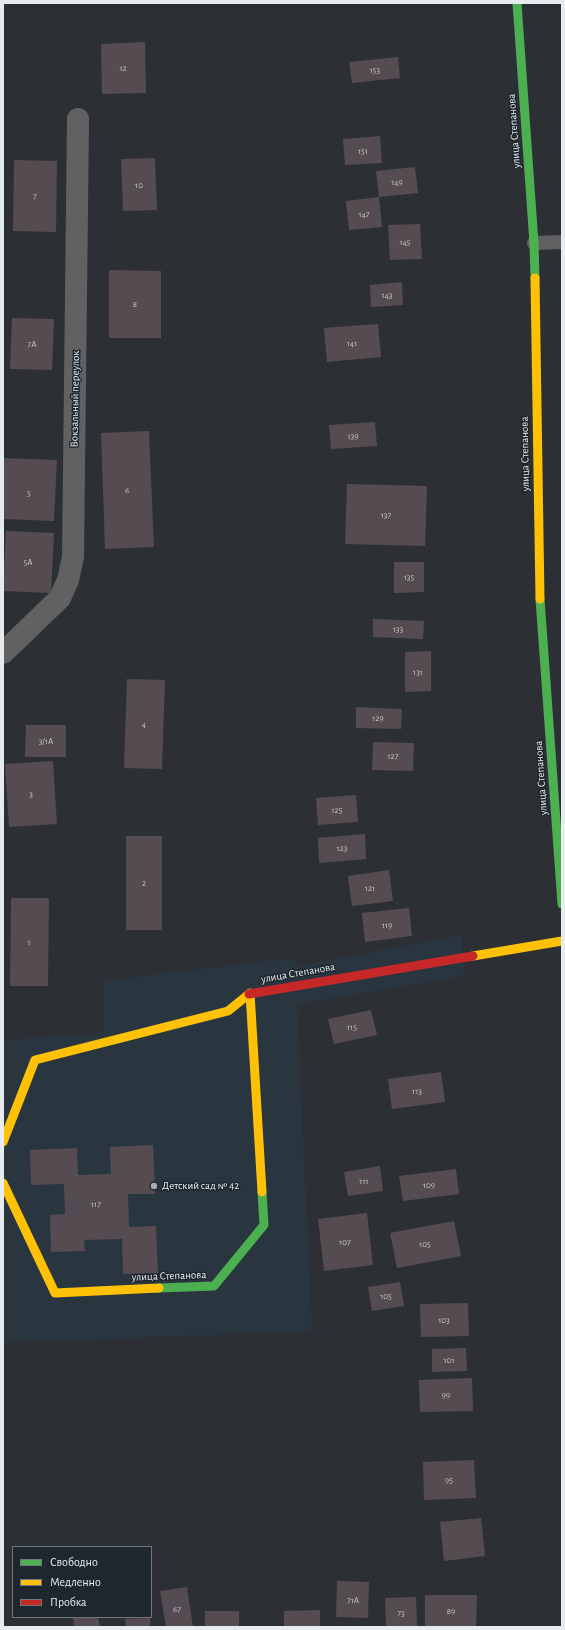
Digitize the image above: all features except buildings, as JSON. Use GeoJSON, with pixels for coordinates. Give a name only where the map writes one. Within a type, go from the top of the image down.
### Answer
{"type":"FeatureCollection","features":[{"type":"Feature","properties":{"kind":"street","name":"улица Степанова"},"geometry":{"type":"LineString","coordinates":[[516,3],[534,243],[539,585],[562,904]]}},
{"type":"Feature","properties":{"kind":"street","name":"Вокзальный переулок"},"geometry":{"type":"LineString","coordinates":[[3,653],[60,598],[68,580],[73,557],[78,119]]}},
{"type":"Feature","properties":{"kind":"street","name":"улица Степанова"},"geometry":{"type":"LineString","coordinates":[[3,1142],[35,1060],[228,1011],[250,993],[562,941]]}},
{"type":"Feature","properties":{"kind":"street","name":"улица Степанова"},"geometry":{"type":"LineString","coordinates":[[3,1183],[54,1293],[214,1286],[264,1225],[250,993]]}},
{"type":"Feature","properties":{"kind":"lane"},"geometry":{"type":"LineString","coordinates":[[534,243],[562,242]]}},
{"type":"Feature","properties":{"kind":"shaded area","name":"Детский сад № 42"},"geometry":{"type":"Polygon","coordinates":[[[462,935],[464,976],[297,1004],[312,1331],[3,1343],[3,1040],[103,1033],[103,981],[292,958],[299,966],[462,935]]]}},
{"type":"Feature","properties":{"kind":"traffic: fast"},"geometry":{"type":"LineString","coordinates":[[517,3],[534,243],[535,278]]}},
{"type":"Feature","properties":{"kind":"traffic: fast"},"geometry":{"type":"LineString","coordinates":[[540,599],[562,904]]}},
{"type":"Feature","properties":{"kind":"traffic: fast"},"geometry":{"type":"LineString","coordinates":[[159,1288],[214,1286],[264,1225],[262,1192]]}},
{"type":"Feature","properties":{"kind":"traffic: slow"},"geometry":{"type":"LineString","coordinates":[[535,278],[540,599]]}},
{"type":"Feature","properties":{"kind":"traffic: slow"},"geometry":{"type":"LineString","coordinates":[[473,956],[562,941]]}},
{"type":"Feature","properties":{"kind":"traffic: slow"},"geometry":{"type":"LineString","coordinates":[[250,993],[262,1192]]}},
{"type":"Feature","properties":{"kind":"traffic: slow"},"geometry":{"type":"LineString","coordinates":[[3,1142],[35,1060],[228,1011],[249,994]]}},
{"type":"Feature","properties":{"kind":"traffic: slow"},"geometry":{"type":"LineString","coordinates":[[3,1183],[55,1293],[159,1288]]}},
{"type":"Feature","properties":{"kind":"traffic: jam"},"geometry":{"type":"LineString","coordinates":[[249,994],[473,956]]}},
{"type":"Feature","properties":{"kind":"place","name":"Детский сад № 42"},"geometry":{"type":"Point","coordinates":[154,1186]}}]}
